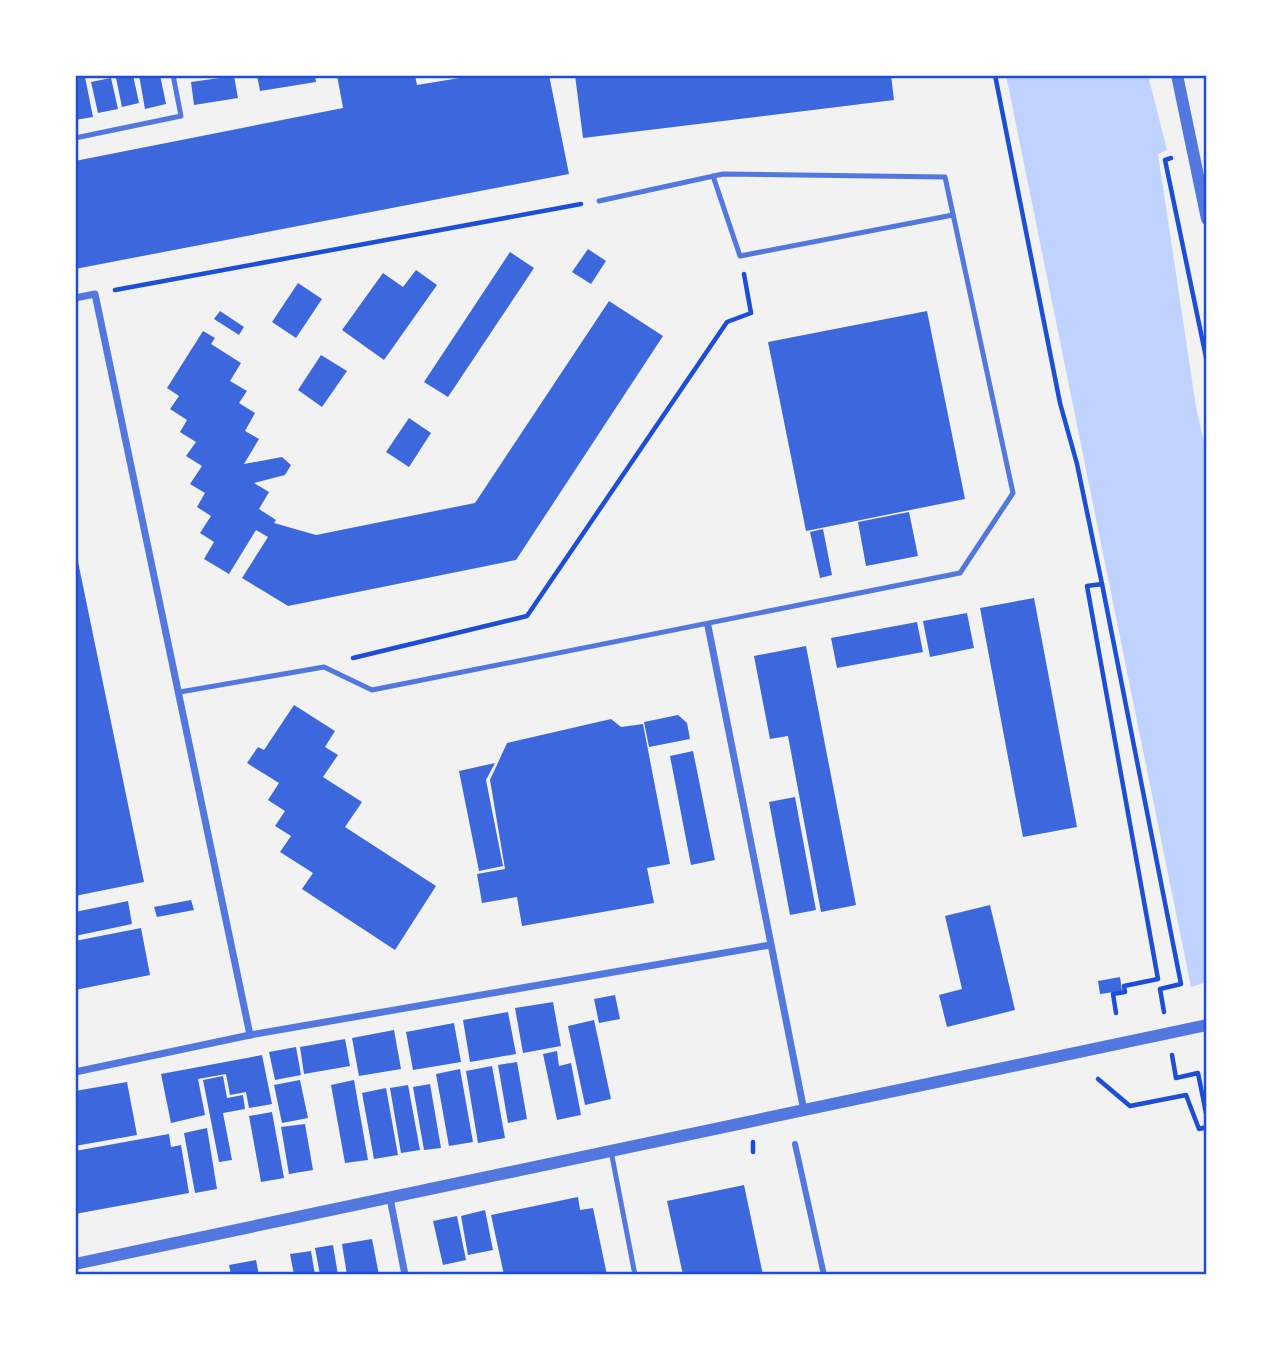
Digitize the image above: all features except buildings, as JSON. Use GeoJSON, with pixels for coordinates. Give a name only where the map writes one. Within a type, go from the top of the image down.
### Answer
{"type":"FeatureCollection","features":[{"type":"Feature","properties":{"kind":"street"},"geometry":{"type":"LineString","coordinates":[[1177,75],[1207,219]]}},
{"type":"Feature","properties":{"kind":"street"},"geometry":{"type":"LineString","coordinates":[[75,298],[95,294],[250,1035]]}},
{"type":"Feature","properties":{"kind":"street"},"geometry":{"type":"LineString","coordinates":[[708,626],[804,1111]]}},
{"type":"Feature","properties":{"kind":"street"},"geometry":{"type":"LineString","coordinates":[[75,1072],[250,1035],[770,946]]}},
{"type":"Feature","properties":{"kind":"street"},"geometry":{"type":"LineString","coordinates":[[75,1264],[1207,1025]]}},
{"type":"Feature","properties":{"kind":"street"},"geometry":{"type":"LineString","coordinates":[[795,1144],[824,1275]]}},
{"type":"Feature","properties":{"kind":"street"},"geometry":{"type":"LineString","coordinates":[[390,1198],[405,1275]]}},
{"type":"Feature","properties":{"kind":"lane"},"geometry":{"type":"LineString","coordinates":[[75,138],[181,116],[173,75]]}},
{"type":"Feature","properties":{"kind":"lane"},"geometry":{"type":"LineString","coordinates":[[180,692],[324,667],[373,690],[708,626],[960,573],[1013,493],[945,177],[723,174],[599,201]]}},
{"type":"Feature","properties":{"kind":"lane"},"geometry":{"type":"LineString","coordinates":[[713,176],[740,256],[953,215]]}},
{"type":"Feature","properties":{"kind":"lane"},"geometry":{"type":"LineString","coordinates":[[611,1151],[635,1275]]}},
{"type":"Feature","properties":{"kind":"path"},"geometry":{"type":"LineString","coordinates":[[995,75],[1060,403],[1077,464],[1102,584],[1181,984],[1160,989],[1165,1014]]}},
{"type":"Feature","properties":{"kind":"path"},"geometry":{"type":"LineString","coordinates":[[1170,146],[1172,158],[1165,160],[1207,362]]}},
{"type":"Feature","properties":{"kind":"path"},"geometry":{"type":"LineString","coordinates":[[95,294],[599,201]]}},
{"type":"Feature","properties":{"kind":"path"},"geometry":{"type":"LineString","coordinates":[[324,667],[393,647],[527,616],[727,321],[751,313],[740,256]]}},
{"type":"Feature","properties":{"kind":"path"},"geometry":{"type":"LineString","coordinates":[[1102,584],[1087,586],[1158,979],[1124,986],[1125,992],[1113,994],[1116,1013]]}},
{"type":"Feature","properties":{"kind":"path"},"geometry":{"type":"LineString","coordinates":[[1172,1052],[1176,1078],[1198,1073],[1207,1118]]}},
{"type":"Feature","properties":{"kind":"path"},"geometry":{"type":"LineString","coordinates":[[1098,1079],[1130,1106],[1186,1095],[1199,1129],[1207,1127]]}},
{"type":"Feature","properties":{"kind":"water"},"geometry":{"type":"Polygon","coordinates":[[[1006,75],[1148,75],[1167,150],[1158,154],[1196,407],[1207,456],[1207,1066],[1006,75]]]}},
{"type":"Feature","properties":{"kind":"pier"},"geometry":{"type":"Polygon","coordinates":[[[1207,982],[1207,1067],[1190,1068],[1172,993],[1207,982]]]}}]}
